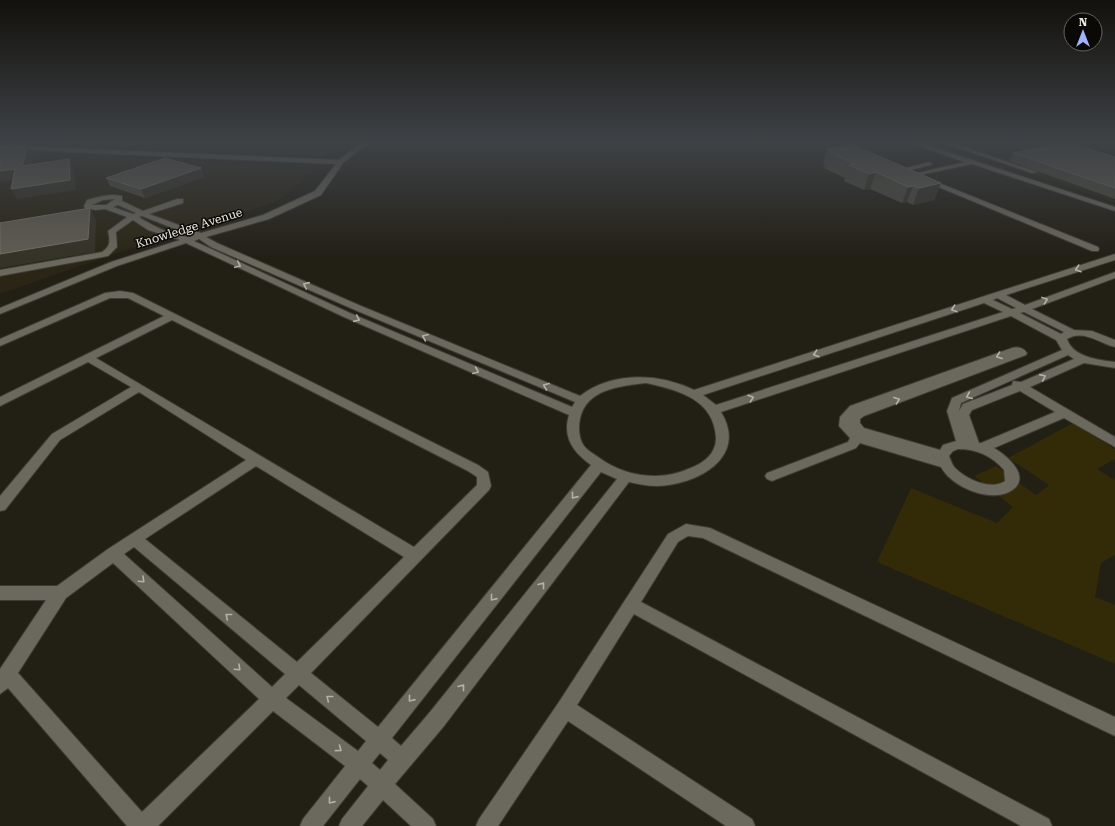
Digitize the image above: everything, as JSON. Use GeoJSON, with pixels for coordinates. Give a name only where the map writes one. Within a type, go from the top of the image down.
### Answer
{"type":"FeatureCollection","features":[{"type":"Feature","properties":{"kind":"street","name":"Knowledge Avenue"},"geometry":{"type":"LineString","coordinates":[[0,311],[114,264],[200,236],[266,217],[318,193],[327,181]]}},
{"type":"Feature","properties":{"kind":"street"},"geometry":{"type":"LineString","coordinates":[[929,181],[1095,249]]}},
{"type":"Feature","properties":{"kind":"street"},"geometry":{"type":"LineString","coordinates":[[1030,181],[1115,208]]}},
{"type":"Feature","properties":{"kind":"street"},"geometry":{"type":"LineString","coordinates":[[1065,192],[1115,212]]}},
{"type":"Feature","properties":{"kind":"street"},"geometry":{"type":"LineString","coordinates":[[118,202],[105,207],[94,208],[88,204],[97,199],[107,197],[118,198],[118,202],[143,214],[180,227],[214,244],[358,308],[582,401]]}},
{"type":"Feature","properties":{"kind":"street"},"geometry":{"type":"LineString","coordinates":[[0,273],[106,254],[112,250],[114,245],[112,231],[118,225],[133,217],[180,201]]}},
{"type":"Feature","properties":{"kind":"street"},"geometry":{"type":"LineString","coordinates":[[105,207],[133,217],[151,228],[185,241],[347,315],[574,413]]}},
{"type":"Feature","properties":{"kind":"street"},"geometry":{"type":"LineString","coordinates":[[694,394],[1115,257]]}},
{"type":"Feature","properties":{"kind":"street"},"geometry":{"type":"LineString","coordinates":[[714,410],[902,347],[1011,313],[1115,275]]}},
{"type":"Feature","properties":{"kind":"street"},"geometry":{"type":"LineString","coordinates":[[0,343],[108,295],[130,295],[473,468],[483,475],[484,486],[416,556],[299,674],[142,826],[4,680],[60,592],[113,553],[256,460]]}},
{"type":"Feature","properties":{"kind":"street"},"geometry":{"type":"LineString","coordinates":[[998,295],[1073,333]]}},
{"type":"Feature","properties":{"kind":"street"},"geometry":{"type":"LineString","coordinates":[[984,299],[1061,338]]}},
{"type":"Feature","properties":{"kind":"street"},"geometry":{"type":"LineString","coordinates":[[0,402],[172,316]]}},
{"type":"Feature","properties":{"kind":"street"},"geometry":{"type":"LineString","coordinates":[[880,333],[902,347]]}},
{"type":"Feature","properties":{"kind":"street"},"geometry":{"type":"LineString","coordinates":[[1115,344],[1096,336],[1073,333],[1065,334],[1061,338],[1061,344],[1068,351],[1083,359],[1100,364],[1115,365]]}},
{"type":"Feature","properties":{"kind":"street"},"geometry":{"type":"LineString","coordinates":[[840,346],[860,361]]}},
{"type":"Feature","properties":{"kind":"street"},"geometry":{"type":"LineString","coordinates":[[944,460],[857,438],[845,426],[846,416],[854,409],[1016,350],[1022,353],[860,413],[854,418],[854,424],[860,431],[944,460],[950,471],[961,480],[975,486],[989,489],[1000,489],[1009,485],[1013,479],[1011,471],[1008,466],[995,454],[973,446],[952,411],[956,401],[1009,379],[1068,351]]}},
{"type":"Feature","properties":{"kind":"street"},"geometry":{"type":"LineString","coordinates":[[88,358],[139,387],[256,460],[416,556]]}},
{"type":"Feature","properties":{"kind":"street"},"geometry":{"type":"LineString","coordinates":[[973,446],[963,415],[967,407],[1021,386],[1083,359]]}},
{"type":"Feature","properties":{"kind":"street"},"geometry":{"type":"LineString","coordinates":[[1009,379],[1115,443]]}},
{"type":"Feature","properties":{"kind":"street"},"geometry":{"type":"LineString","coordinates":[[646,380],[671,384],[694,394],[714,410],[723,429],[722,448],[709,465],[686,477],[657,482],[625,478],[598,466],[580,449],[572,431],[574,413],[582,401],[599,389],[621,382],[646,380]]}},
{"type":"Feature","properties":{"kind":"street"},"geometry":{"type":"LineString","coordinates":[[0,506],[56,437],[139,387]]}},
{"type":"Feature","properties":{"kind":"street"},"geometry":{"type":"LineString","coordinates":[[944,460],[948,448],[973,446],[1065,413]]}},
{"type":"Feature","properties":{"kind":"street"},"geometry":{"type":"LineString","coordinates":[[772,476],[852,445],[857,438]]}},
{"type":"Feature","properties":{"kind":"street"},"geometry":{"type":"LineString","coordinates":[[310,826],[598,466]]}},
{"type":"Feature","properties":{"kind":"street"},"geometry":{"type":"LineString","coordinates":[[349,826],[402,759],[437,719],[625,478]]}},
{"type":"Feature","properties":{"kind":"street"},"geometry":{"type":"LineString","coordinates":[[486,826],[632,605],[673,538],[686,530],[704,532],[1115,727]]}},
{"type":"Feature","properties":{"kind":"street"},"geometry":{"type":"LineString","coordinates":[[134,539],[380,739],[402,759]]}},
{"type":"Feature","properties":{"kind":"street"},"geometry":{"type":"LineString","coordinates":[[113,553],[272,699],[360,765],[426,826]]}},
{"type":"Feature","properties":{"kind":"street"},"geometry":{"type":"LineString","coordinates":[[0,593],[60,592]]}},
{"type":"Feature","properties":{"kind":"street"},"geometry":{"type":"LineString","coordinates":[[632,605],[1042,826]]}},
{"type":"Feature","properties":{"kind":"street"},"geometry":{"type":"LineString","coordinates":[[565,708],[745,826]]}},
{"type":"Feature","properties":{"kind":"shaded area"},"geometry":{"type":"Polygon","coordinates":[[[0,181],[303,181],[276,202],[114,254],[0,294],[0,181]]]}},
{"type":"Feature","properties":{"kind":"shaded area"},"geometry":{"type":"Polygon","coordinates":[[[1053,181],[1115,181],[1115,203],[1053,181]]]}},
{"type":"Feature","properties":{"kind":"shaded area"},"geometry":{"type":"Polygon","coordinates":[[[1073,423],[1115,449],[1115,459],[1097,469],[1115,480],[1115,555],[1101,563],[1095,597],[1115,605],[1115,664],[877,562],[911,488],[997,523],[1013,507],[974,476],[996,466],[1036,495],[1049,485],[1008,458],[1073,423]]]}},
{"type":"Feature","properties":{"kind":"building"},"geometry":{"type":"Polygon","coordinates":[[[13,181],[66,181],[11,189],[13,181]]]}},
{"type":"Feature","properties":{"kind":"building"},"geometry":{"type":"Polygon","coordinates":[[[114,181],[165,181],[141,189],[114,181]]]}},
{"type":"Feature","properties":{"kind":"building"},"geometry":{"type":"Polygon","coordinates":[[[894,181],[935,181],[941,183],[919,188],[913,186],[908,187],[894,181]]]}},
{"type":"Feature","properties":{"kind":"building"},"geometry":{"type":"Polygon","coordinates":[[[1093,181],[1115,181],[1115,188],[1093,181]]]}},
{"type":"Feature","properties":{"kind":"building"},"geometry":{"type":"Polygon","coordinates":[[[90,208],[88,239],[0,254],[0,223],[90,208]]]}}]}
